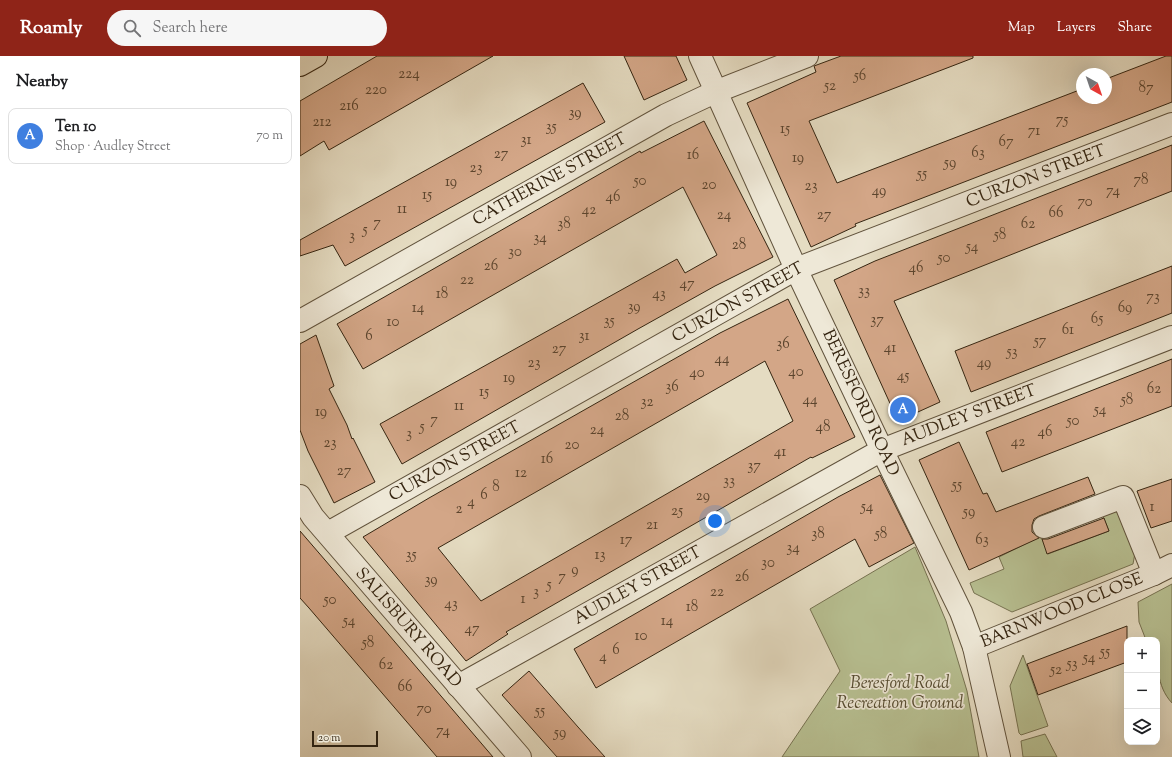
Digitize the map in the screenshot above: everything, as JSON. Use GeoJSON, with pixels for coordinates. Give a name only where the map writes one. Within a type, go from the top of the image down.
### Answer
{"type":"FeatureCollection","features":[{"type":"Feature","properties":{"kind":"main road"},"geometry":{"type":"LineString","coordinates":[[300,65],[316,56]]}},
{"type":"Feature","properties":{"kind":"street","name":"BERESFORD ROAD"},"geometry":{"type":"LineString","coordinates":[[700,56],[796,269],[961,612],[974,647],[999,757]]}},
{"type":"Feature","properties":{"kind":"street","name":"CATHERINE STREET"},"geometry":{"type":"LineString","coordinates":[[300,321],[666,115],[715,92],[807,56]]}},
{"type":"Feature","properties":{"kind":"street","name":"CURZON STREET"},"geometry":{"type":"LineString","coordinates":[[328,534],[796,269],[1172,124]]}},
{"type":"Feature","properties":{"kind":"street","name":"AUDLEY STREET"},"geometry":{"type":"LineString","coordinates":[[458,686],[882,450],[1172,337]]}},
{"type":"Feature","properties":{"kind":"street","name":"SALISBURY ROAD"},"geometry":{"type":"LineString","coordinates":[[300,496],[313,517],[520,757]]}},
{"type":"Feature","properties":{"kind":"street"},"geometry":{"type":"LineString","coordinates":[[1044,527],[1123,497],[1163,569]]}},
{"type":"Feature","properties":{"kind":"street","name":"BARNWOOD CLOSE"},"geometry":{"type":"LineString","coordinates":[[974,647],[1163,569]]}},
{"type":"Feature","properties":{"kind":"green space"},"geometry":{"type":"Polygon","coordinates":[[[1110,508],[1120,514],[1135,553],[1133,564],[1012,612],[974,593],[970,583],[1004,569],[999,557],[1041,536],[1048,554],[1109,531],[1102,514],[1110,508]]]}},
{"type":"Feature","properties":{"kind":"green space","name":"Beresford Road Recreation Ground"},"geometry":{"type":"Polygon","coordinates":[[[915,547],[946,621],[967,691],[979,757],[782,757],[840,671],[810,609],[915,547]]]}},
{"type":"Feature","properties":{"kind":"green space"},"geometry":{"type":"Polygon","coordinates":[[[1172,584],[1172,703],[1160,681],[1160,637],[1145,637],[1139,622],[1138,602],[1172,584]]]}},
{"type":"Feature","properties":{"kind":"green space"},"geometry":{"type":"Polygon","coordinates":[[[1023,655],[1048,726],[1021,735],[1019,733],[1010,686],[1023,655]]]}},
{"type":"Feature","properties":{"kind":"green space"},"geometry":{"type":"Polygon","coordinates":[[[1045,734],[1057,757],[1023,757],[1021,741],[1045,734]]]}},
{"type":"Feature","properties":{"kind":"building"},"geometry":{"type":"Polygon","coordinates":[[[377,56],[493,56],[329,150],[324,141],[300,156],[300,101],[377,56]]]}},
{"type":"Feature","properties":{"kind":"building"},"geometry":{"type":"Polygon","coordinates":[[[624,56],[676,56],[687,80],[644,100],[624,56]]]}},
{"type":"Feature","properties":{"kind":"building"},"geometry":{"type":"Polygon","coordinates":[[[841,56],[973,56],[973,58],[809,121],[837,183],[1076,91],[1076,104],[1112,104],[1112,77],[1166,56],[1172,56],[1172,102],[855,224],[856,226],[811,247],[747,103],[816,72],[814,66],[841,56]]]}},
{"type":"Feature","properties":{"kind":"building"},"geometry":{"type":"Polygon","coordinates":[[[583,83],[605,122],[345,266],[333,245],[300,256],[300,240],[583,83]]]}},
{"type":"Feature","properties":{"kind":"building"},"geometry":{"type":"Polygon","coordinates":[[[704,121],[773,257],[715,286],[402,464],[380,424],[677,259],[685,273],[717,255],[683,187],[363,369],[337,324],[640,151],[641,153],[704,121]]]}},
{"type":"Feature","properties":{"kind":"building"},"geometry":{"type":"Polygon","coordinates":[[[1172,145],[1172,191],[894,301],[940,402],[898,421],[834,280],[875,261],[1172,145]]]}},
{"type":"Feature","properties":{"kind":"building"},"geometry":{"type":"Polygon","coordinates":[[[1172,266],[1172,313],[971,392],[955,351],[1172,266]]]}},
{"type":"Feature","properties":{"kind":"building"},"geometry":{"type":"Polygon","coordinates":[[[788,299],[855,437],[812,458],[811,457],[506,632],[508,634],[466,661],[363,537],[720,333],[788,299]],[[765,361],[438,548],[481,601],[793,421],[765,361]]]}},
{"type":"Feature","properties":{"kind":"building"},"geometry":{"type":"Polygon","coordinates":[[[316,335],[334,386],[329,389],[347,425],[352,439],[353,438],[375,482],[334,503],[308,451],[300,430],[300,344],[316,335]]]}},
{"type":"Feature","properties":{"kind":"building"},"geometry":{"type":"Polygon","coordinates":[[[1172,359],[1172,406],[1002,472],[986,432],[1172,359]]]}},
{"type":"Feature","properties":{"kind":"building"},"geometry":{"type":"Polygon","coordinates":[[[959,442],[983,494],[987,493],[996,512],[1088,477],[1095,494],[1034,519],[1032,532],[1039,538],[969,570],[919,460],[959,442]]]}},
{"type":"Feature","properties":{"kind":"building"},"geometry":{"type":"Polygon","coordinates":[[[880,475],[914,543],[869,567],[855,539],[596,688],[574,649],[838,497],[880,475]]]}},
{"type":"Feature","properties":{"kind":"building"},"geometry":{"type":"Polygon","coordinates":[[[1172,479],[1172,521],[1151,528],[1137,491],[1172,479]]]}},
{"type":"Feature","properties":{"kind":"building"},"geometry":{"type":"Polygon","coordinates":[[[1104,518],[1109,531],[1047,554],[1042,539],[1048,539],[1104,518]]]}},
{"type":"Feature","properties":{"kind":"building"},"geometry":{"type":"Polygon","coordinates":[[[300,531],[493,757],[437,757],[300,598],[300,531]]]}},
{"type":"Feature","properties":{"kind":"building"},"geometry":{"type":"Polygon","coordinates":[[[1127,626],[1127,637],[1124,637],[1124,663],[1038,695],[1027,664],[1127,626]]]}},
{"type":"Feature","properties":{"kind":"building"},"geometry":{"type":"Polygon","coordinates":[[[529,671],[605,757],[557,757],[502,695],[529,671]]]}},
{"type":"Feature","properties":{"kind":"place","name":"Ten 10"},"geometry":{"type":"Point","coordinates":[903,410]}}]}
